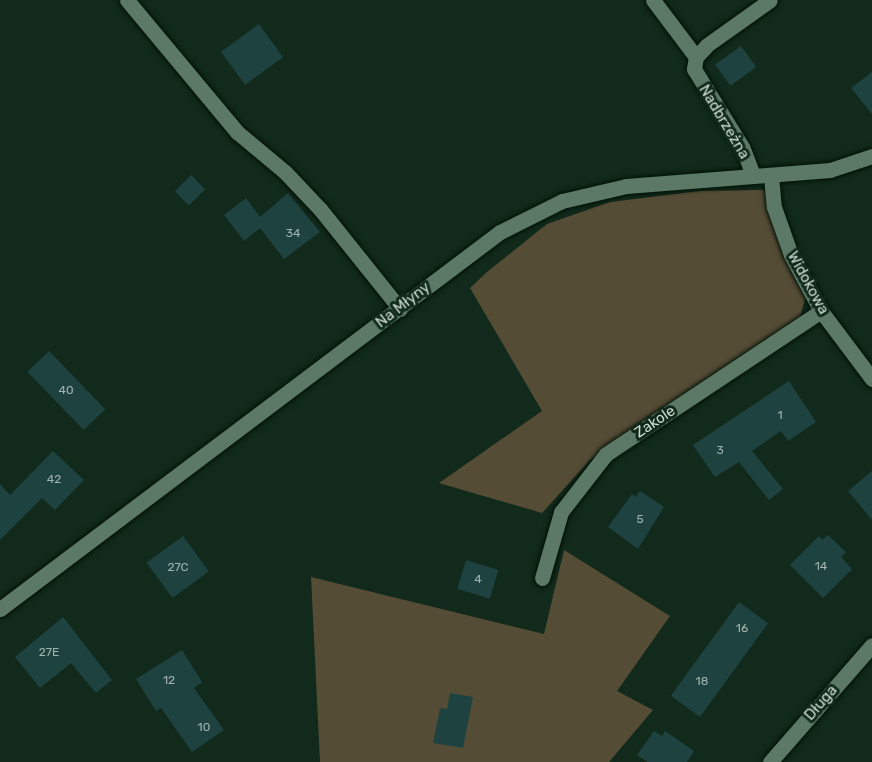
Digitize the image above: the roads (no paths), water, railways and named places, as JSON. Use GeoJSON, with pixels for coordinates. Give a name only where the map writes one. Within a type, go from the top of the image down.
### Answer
{"type":"FeatureCollection","features":[{"type":"Feature","properties":{"kind":"street"},"geometry":{"type":"LineString","coordinates":[[127,0],[237,132],[285,172],[320,209],[400,309]]}},
{"type":"Feature","properties":{"kind":"street"},"geometry":{"type":"LineString","coordinates":[[653,0],[696,57],[770,0]]}},
{"type":"Feature","properties":{"kind":"street","name":"Nadbrzeżna"},"geometry":{"type":"LineString","coordinates":[[696,57],[696,77],[742,147],[753,175]]}},
{"type":"Feature","properties":{"kind":"street","name":"Na Młyny"},"geometry":{"type":"LineString","coordinates":[[0,609],[500,232],[562,201],[626,186],[830,170],[872,156]]}},
{"type":"Feature","properties":{"kind":"street","name":"Widokowa"},"geometry":{"type":"LineString","coordinates":[[771,175],[774,207],[791,255],[821,311],[872,379]]}},
{"type":"Feature","properties":{"kind":"street","name":"Zakole"},"geometry":{"type":"LineString","coordinates":[[542,578],[561,512],[606,454],[821,311]]}},
{"type":"Feature","properties":{"kind":"street","name":"Długa"},"geometry":{"type":"LineString","coordinates":[[770,762],[872,645]]}}]}
